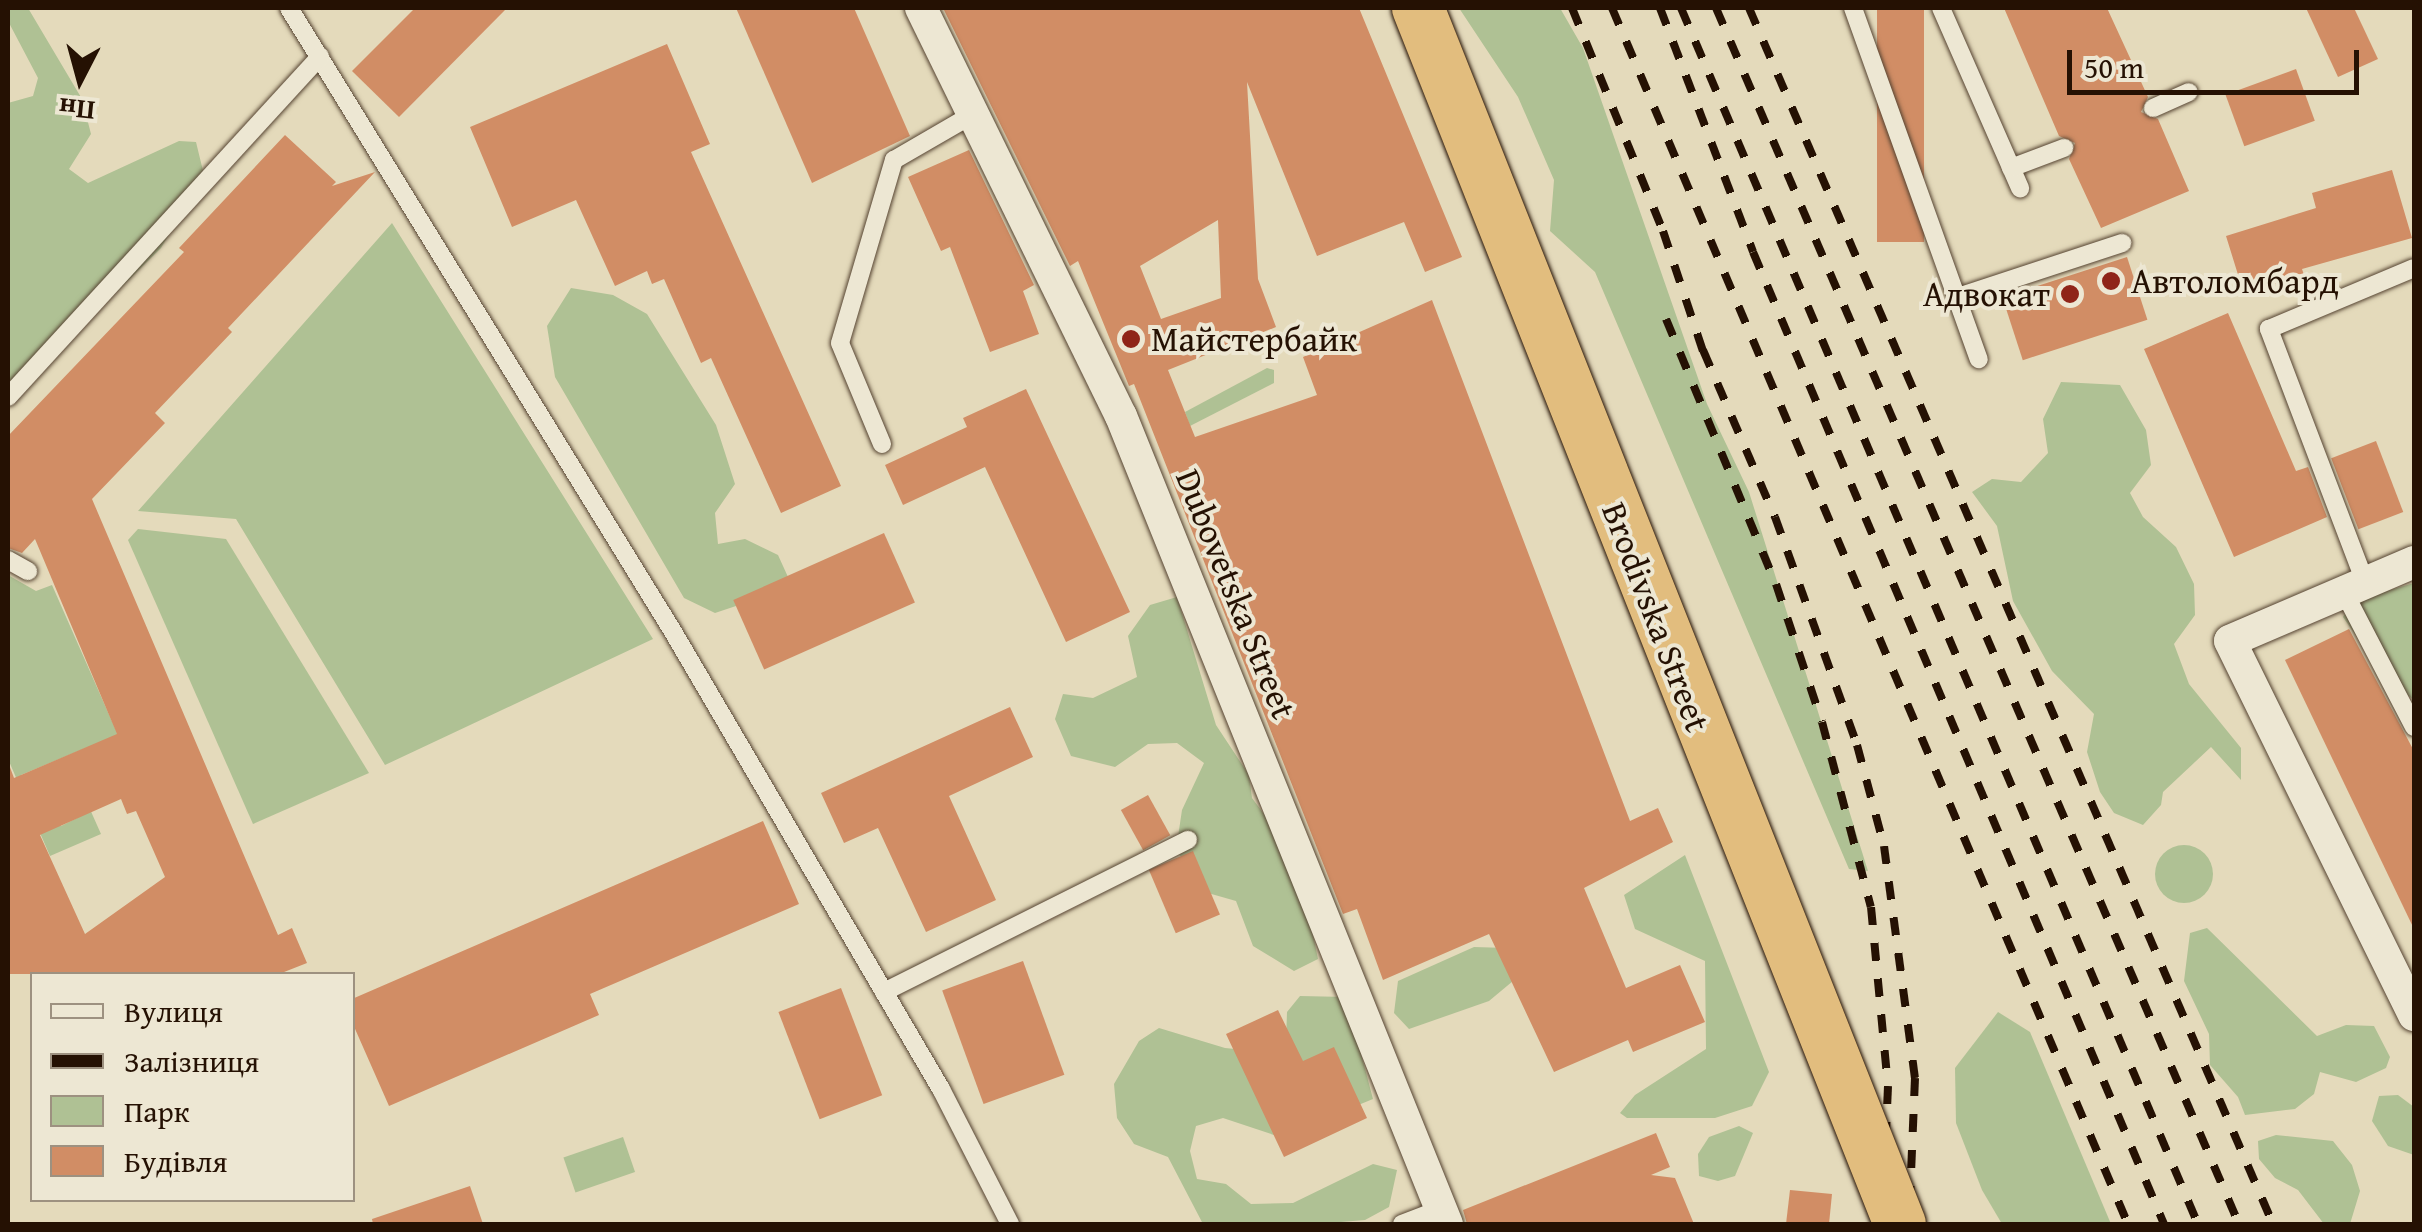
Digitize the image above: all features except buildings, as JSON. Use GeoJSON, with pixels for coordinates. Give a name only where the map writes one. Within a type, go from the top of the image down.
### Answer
{"type":"FeatureCollection","features":[{"type":"Feature","properties":{"kind":"main road","name":"Brodivska Street"},"geometry":{"type":"LineString","coordinates":[[1418,8],[1900,1224]]}},
{"type":"Feature","properties":{"kind":"street","name":"Dubovetska Street"},"geometry":{"type":"LineString","coordinates":[[921,8],[970,116],[1121,416],[1444,1217]]}},
{"type":"Feature","properties":{"kind":"street"},"geometry":{"type":"LineString","coordinates":[[2414,562],[2230,641],[2414,1015]]}},
{"type":"Feature","properties":{"kind":"lane"},"geometry":{"type":"LineString","coordinates":[[289,8],[524,384],[884,992],[1010,1224]]}},
{"type":"Feature","properties":{"kind":"lane"},"geometry":{"type":"LineString","coordinates":[[1853,8],[1979,358]]}},
{"type":"Feature","properties":{"kind":"lane"},"geometry":{"type":"LineString","coordinates":[[1941,8],[2020,188]]}},
{"type":"Feature","properties":{"kind":"lane"},"geometry":{"type":"LineString","coordinates":[[8,397],[320,56]]}},
{"type":"Feature","properties":{"kind":"lane"},"geometry":{"type":"LineString","coordinates":[[2153,108],[2189,92]]}},
{"type":"Feature","properties":{"kind":"lane"},"geometry":{"type":"LineString","coordinates":[[882,444],[840,343],[850,305],[894,160],[970,116]]}},
{"type":"Feature","properties":{"kind":"lane"},"geometry":{"type":"LineString","coordinates":[[2011,168],[2064,148]]}},
{"type":"Feature","properties":{"kind":"lane"},"geometry":{"type":"LineString","coordinates":[[1958,297],[2122,243]]}},
{"type":"Feature","properties":{"kind":"lane"},"geometry":{"type":"LineString","coordinates":[[2414,268],[2269,329],[2355,587],[2414,727]]}},
{"type":"Feature","properties":{"kind":"lane"},"geometry":{"type":"LineString","coordinates":[[8,560],[28,571]]}},
{"type":"Feature","properties":{"kind":"lane"},"geometry":{"type":"LineString","coordinates":[[884,992],[1188,840]]}},
{"type":"Feature","properties":{"kind":"lane"},"geometry":{"type":"LineString","coordinates":[[1402,1224],[1444,1217]]}},
{"type":"Feature","properties":{"kind":"green space"},"geometry":{"type":"Polygon","coordinates":[[[8,8],[28,8],[82,99],[91,134],[69,169],[88,183],[179,141],[196,142],[204,175],[161,248],[23,385],[8,409],[8,103],[33,96],[38,78],[8,21],[8,8]]]}},
{"type":"Feature","properties":{"kind":"green space"},"geometry":{"type":"Polygon","coordinates":[[[1459,8],[1560,8],[1583,48],[1707,404],[1749,492],[1868,871],[1849,869],[1595,272],[1550,231],[1554,180],[1518,97],[1459,8]]]}},
{"type":"Feature","properties":{"kind":"green space"},"geometry":{"type":"Polygon","coordinates":[[[392,223],[653,639],[385,765],[236,519],[138,511],[392,223]]]}},
{"type":"Feature","properties":{"kind":"green space"},"geometry":{"type":"Polygon","coordinates":[[[571,288],[613,295],[647,314],[716,425],[735,484],[715,513],[718,544],[745,539],[778,555],[788,577],[763,597],[715,613],[684,598],[555,377],[547,326],[571,288]]]}},
{"type":"Feature","properties":{"kind":"green space"},"geometry":{"type":"Polygon","coordinates":[[[1267,368],[1274,370],[1274,383],[1190,426],[1185,412],[1267,368]]]}},
{"type":"Feature","properties":{"kind":"green space"},"geometry":{"type":"Polygon","coordinates":[[[2061,382],[2120,385],[2146,430],[2151,465],[2130,493],[2143,517],[2176,547],[2194,584],[2195,615],[2174,644],[2189,684],[2241,748],[2241,780],[2211,747],[2163,792],[2161,805],[2143,825],[2114,813],[2100,792],[2087,752],[2094,714],[2052,671],[2013,601],[1997,526],[1972,492],[1992,479],[2021,482],[2048,453],[2043,419],[2061,382]]]}},
{"type":"Feature","properties":{"kind":"green space"},"geometry":{"type":"Polygon","coordinates":[[[138,529],[226,539],[369,773],[253,824],[128,540],[138,529]]]}},
{"type":"Feature","properties":{"kind":"green space"},"geometry":{"type":"Polygon","coordinates":[[[8,575],[36,591],[52,585],[129,760],[109,795],[88,747],[21,775],[61,826],[77,818],[72,804],[85,798],[101,834],[50,856],[8,759],[8,575]]]}},
{"type":"Feature","properties":{"kind":"green space"},"geometry":{"type":"Polygon","coordinates":[[[2414,583],[2414,700],[2386,679],[2343,617],[2353,601],[2414,583]]]}},
{"type":"Feature","properties":{"kind":"green space"},"geometry":{"type":"Polygon","coordinates":[[[1177,597],[1216,725],[1249,775],[1252,798],[1283,840],[1309,915],[1318,959],[1294,971],[1253,946],[1236,901],[1208,893],[1176,850],[1182,810],[1204,763],[1177,743],[1148,744],[1115,767],[1071,756],[1055,719],[1063,694],[1093,698],[1137,677],[1128,636],[1150,605],[1177,597]]]}},
{"type":"Feature","properties":{"kind":"green space"},"geometry":{"type":"Polygon","coordinates":[[[2184,845],[2204,854],[2213,874],[2204,894],[2184,903],[2164,894],[2155,874],[2164,854],[2184,845]]]}},
{"type":"Feature","properties":{"kind":"green space"},"geometry":{"type":"Polygon","coordinates":[[[1685,855],[1769,1072],[1752,1106],[1715,1118],[1627,1118],[1620,1113],[1635,1095],[1706,1049],[1705,961],[1635,929],[1624,895],[1685,855]]]}},
{"type":"Feature","properties":{"kind":"green space"},"geometry":{"type":"Polygon","coordinates":[[[2207,928],[2317,1036],[2346,1025],[2374,1026],[2390,1057],[2386,1068],[2356,1082],[2320,1072],[2314,1094],[2295,1109],[2245,1115],[2238,1097],[2210,1065],[2209,1034],[2184,981],[2190,933],[2207,928]]]}},
{"type":"Feature","properties":{"kind":"green space"},"geometry":{"type":"Polygon","coordinates":[[[1474,947],[1507,948],[1525,971],[1489,1001],[1409,1029],[1394,1013],[1398,981],[1474,947]]]}},
{"type":"Feature","properties":{"kind":"green space"},"geometry":{"type":"Polygon","coordinates":[[[1300,996],[1346,997],[1373,1099],[1280,1137],[1223,1118],[1196,1126],[1190,1151],[1197,1179],[1226,1184],[1251,1204],[1293,1203],[1373,1164],[1397,1170],[1389,1207],[1365,1220],[1203,1224],[1168,1157],[1134,1144],[1117,1118],[1114,1084],[1139,1041],[1159,1028],[1225,1048],[1256,1051],[1286,1042],[1287,1012],[1300,996]]]}},
{"type":"Feature","properties":{"kind":"green space"},"geometry":{"type":"Polygon","coordinates":[[[1998,1012],[2030,1032],[2111,1224],[2002,1224],[1982,1190],[1956,1123],[1955,1068],[1998,1012]]]}},
{"type":"Feature","properties":{"kind":"green space"},"geometry":{"type":"Polygon","coordinates":[[[2398,1095],[2414,1107],[2414,1155],[2388,1146],[2372,1121],[2379,1096],[2398,1095]]]}},
{"type":"Feature","properties":{"kind":"green space"},"geometry":{"type":"Polygon","coordinates":[[[1739,1126],[1753,1133],[1735,1176],[1718,1181],[1699,1176],[1698,1154],[1709,1137],[1739,1126]]]}},
{"type":"Feature","properties":{"kind":"green space"},"geometry":{"type":"Polygon","coordinates":[[[2276,1135],[2333,1141],[2352,1165],[2360,1191],[2350,1224],[2324,1224],[2298,1190],[2275,1178],[2259,1159],[2258,1141],[2276,1135]]]}},
{"type":"Feature","properties":{"kind":"green space"},"geometry":{"type":"Polygon","coordinates":[[[623,1137],[635,1172],[575,1192],[563,1158],[623,1137]]]}},
{"type":"Feature","properties":{"kind":"railway"},"geometry":{"type":"LineString","coordinates":[[1572,8],[1663,231],[1706,360]]}},
{"type":"Feature","properties":{"kind":"railway"},"geometry":{"type":"LineString","coordinates":[[1612,8],[2128,1224]]}},
{"type":"Feature","properties":{"kind":"railway"},"geometry":{"type":"LineString","coordinates":[[1660,8],[1753,252],[2164,1224]]}},
{"type":"Feature","properties":{"kind":"railway"},"geometry":{"type":"LineString","coordinates":[[1681,8],[2198,1224]]}},
{"type":"Feature","properties":{"kind":"railway"},"geometry":{"type":"LineString","coordinates":[[1716,8],[2239,1224]]}},
{"type":"Feature","properties":{"kind":"railway"},"geometry":{"type":"LineString","coordinates":[[1749,8],[2273,1224]]}},
{"type":"Feature","properties":{"kind":"railway"},"geometry":{"type":"LineString","coordinates":[[1666,319],[1776,584],[1822,722],[1871,907],[1888,1086],[1882,1224]]}},
{"type":"Feature","properties":{"kind":"railway"},"geometry":{"type":"LineString","coordinates":[[1703,350],[1775,517],[1857,745],[1884,846],[1915,1078],[1909,1224]]}},
{"type":"Feature","properties":{"kind":"place","name":"Автоломбард"},"geometry":{"type":"Point","coordinates":[2111,281]}},
{"type":"Feature","properties":{"kind":"place","name":"Адвокат"},"geometry":{"type":"Point","coordinates":[2070,294]}},
{"type":"Feature","properties":{"kind":"place","name":"Майстербайк"},"geometry":{"type":"Point","coordinates":[1131,339]}}]}
